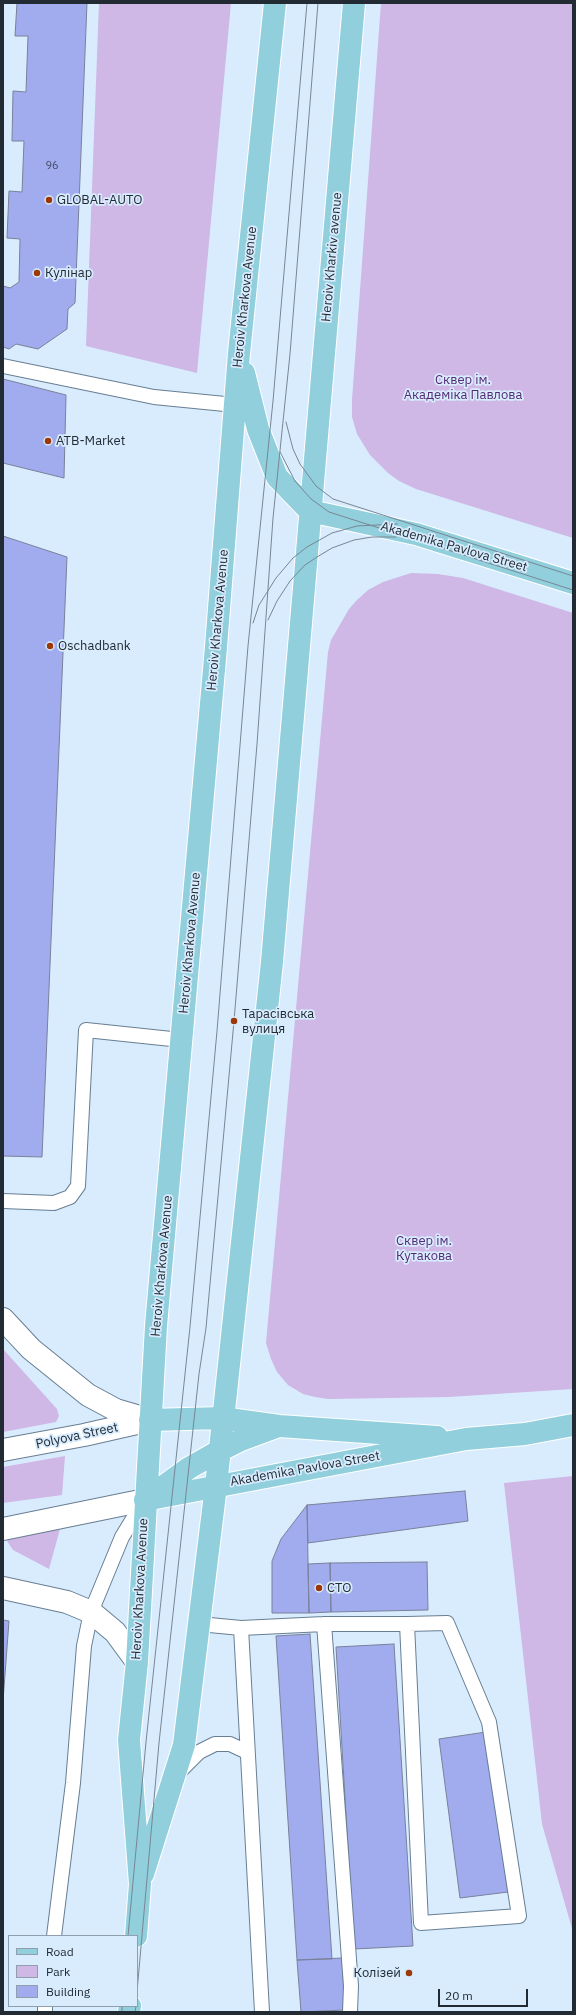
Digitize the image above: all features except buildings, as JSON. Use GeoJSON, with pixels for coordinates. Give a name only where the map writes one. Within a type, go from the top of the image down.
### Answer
{"type":"FeatureCollection","features":[{"type":"Feature","properties":{"kind":"main road","name":"Heroiv Kharkova Avenue"},"geometry":{"type":"LineString","coordinates":[[136,1935],[140,1884],[129,1740],[137,1662],[150,1420],[239,353],[275,3]]}},
{"type":"Feature","properties":{"kind":"main road","name":"Heroiv Kharkiv avenue"},"geometry":{"type":"LineString","coordinates":[[310,511],[354,3]]}},
{"type":"Feature","properties":{"kind":"main road"},"geometry":{"type":"LineString","coordinates":[[239,353],[258,429],[267,455],[277,477],[310,511]]}},
{"type":"Feature","properties":{"kind":"main road","name":"Heroiv Kharkova Avenue"},"geometry":{"type":"LineString","coordinates":[[140,1884],[184,1745],[200,1624],[272,962],[310,511]]}},
{"type":"Feature","properties":{"kind":"main road","name":"Akademika Pavlova Street"},"geometry":{"type":"LineString","coordinates":[[310,511],[398,529],[573,583]]}},
{"type":"Feature","properties":{"kind":"main road"},"geometry":{"type":"LineString","coordinates":[[3,1319],[31,1349],[88,1394],[116,1410],[150,1420]]}},
{"type":"Feature","properties":{"kind":"main road","name":"Akademika Pavlova Street"},"geometry":{"type":"LineString","coordinates":[[150,1420],[222,1418],[279,1426],[466,1440]]}},
{"type":"Feature","properties":{"kind":"main road","name":"Polyova Street"},"geometry":{"type":"LineString","coordinates":[[3,1450],[84,1435],[150,1420]]}},
{"type":"Feature","properties":{"kind":"main road","name":"Akademika Pavlova Street"},"geometry":{"type":"LineString","coordinates":[[145,1500],[466,1440],[525,1434],[573,1425]]}},
{"type":"Feature","properties":{"kind":"main road"},"geometry":{"type":"LineString","coordinates":[[3,1529],[145,1500],[189,1468],[219,1451],[241,1440],[279,1426]]}},
{"type":"Feature","properties":{"kind":"main road"},"geometry":{"type":"LineString","coordinates":[[3,1588],[67,1602],[91,1612],[115,1632],[137,1662]]}},
{"type":"Feature","properties":{"kind":"lane"},"geometry":{"type":"LineString","coordinates":[[3,366],[154,396],[235,405]]}},
{"type":"Feature","properties":{"kind":"lane"},"geometry":{"type":"LineString","coordinates":[[3,1201],[54,1203],[70,1198],[78,1186],[86,1030],[181,1040]]}},
{"type":"Feature","properties":{"kind":"lane"},"geometry":{"type":"LineString","coordinates":[[54,1935],[73,1783],[84,1646],[91,1612],[122,1537],[145,1500]]}},
{"type":"Feature","properties":{"kind":"lane"},"geometry":{"type":"LineString","coordinates":[[200,1624],[241,1628],[324,1624],[447,1623],[489,1722],[519,1916],[421,1923],[407,1624]]}},
{"type":"Feature","properties":{"kind":"lane"},"geometry":{"type":"LineString","coordinates":[[324,1624],[351,1986],[350,2012]]}},
{"type":"Feature","properties":{"kind":"lane"},"geometry":{"type":"LineString","coordinates":[[241,1628],[262,2012]]}},
{"type":"Feature","properties":{"kind":"lane"},"geometry":{"type":"LineString","coordinates":[[173,1779],[199,1752],[215,1744],[230,1744],[247,1752]]}},
{"type":"Feature","properties":{"kind":"green space"},"geometry":{"type":"Polygon","coordinates":[[[99,3],[231,3],[197,373],[86,346],[99,3]]]}},
{"type":"Feature","properties":{"kind":"green space","name":"Сквер ім. Академіка Павлова"},"geometry":{"type":"Polygon","coordinates":[[[381,3],[573,3],[573,538],[416,489],[399,481],[388,473],[370,455],[357,434],[352,417],[352,400],[381,3]]]}},
{"type":"Feature","properties":{"kind":"green space","name":"Сквер ім. Кутакова"},"geometry":{"type":"Polygon","coordinates":[[[411,573],[438,574],[463,578],[573,613],[573,1389],[449,1397],[328,1399],[303,1394],[288,1385],[277,1372],[266,1343],[328,652],[331,640],[349,609],[356,601],[368,590],[383,582],[411,573]]]}},
{"type":"Feature","properties":{"kind":"green space"},"geometry":{"type":"Polygon","coordinates":[[[3,1349],[57,1409],[59,1416],[56,1422],[3,1432],[3,1349]]]}},
{"type":"Feature","properties":{"kind":"green space"},"geometry":{"type":"Polygon","coordinates":[[[65,1456],[62,1495],[3,1503],[3,1467],[65,1456]]]}},
{"type":"Feature","properties":{"kind":"green space"},"geometry":{"type":"Polygon","coordinates":[[[573,1476],[573,1932],[542,1824],[504,1483],[573,1476]]]}},
{"type":"Feature","properties":{"kind":"green space"},"geometry":{"type":"Polygon","coordinates":[[[60,1529],[49,1569],[13,1550],[7,1541],[10,1537],[60,1529]]]}},
{"type":"Feature","properties":{"kind":"tram line"},"geometry":{"type":"LineString","coordinates":[[128,1935],[146,1742],[190,1327],[217,1031],[248,646],[273,401],[307,3]]}},
{"type":"Feature","properties":{"kind":"tram line"},"geometry":{"type":"LineString","coordinates":[[138,1981],[159,1743],[199,1374],[206,1328],[234,1021],[257,744],[273,518],[290,354],[318,3]]}},
{"type":"Feature","properties":{"kind":"tram line"},"geometry":{"type":"LineString","coordinates":[[286,422],[293,449],[300,464],[316,486],[333,499],[573,576]]}},
{"type":"Feature","properties":{"kind":"tram line"},"geometry":{"type":"LineString","coordinates":[[280,452],[295,481],[311,499],[329,512],[573,590]]}},
{"type":"Feature","properties":{"kind":"tram line"},"geometry":{"type":"LineString","coordinates":[[253,623],[259,605],[276,578],[293,558],[307,547],[332,533],[357,526],[397,524]]}},
{"type":"Feature","properties":{"kind":"tram line"},"geometry":{"type":"LineString","coordinates":[[268,620],[277,601],[290,581],[305,565],[317,557],[332,548],[354,540],[372,537],[396,537]]}},
{"type":"Feature","properties":{"kind":"tram line"},"geometry":{"type":"LineString","coordinates":[[122,2007],[122,2012]]}},
{"type":"Feature","properties":{"kind":"tram line"},"geometry":{"type":"LineString","coordinates":[[135,2012],[136,2007]]}},
{"type":"Feature","properties":{"kind":"place","name":"GLOBAL-AUTO"},"geometry":{"type":"Point","coordinates":[49,200]}},
{"type":"Feature","properties":{"kind":"place","name":"Кулінар"},"geometry":{"type":"Point","coordinates":[37,273]}},
{"type":"Feature","properties":{"kind":"place","name":"ATB-Market"},"geometry":{"type":"Point","coordinates":[48,441]}},
{"type":"Feature","properties":{"kind":"place","name":"Oschadbank"},"geometry":{"type":"Point","coordinates":[50,646]}},
{"type":"Feature","properties":{"kind":"place","name":"Тарасівська вулиця"},"geometry":{"type":"Point","coordinates":[234,1021]}},
{"type":"Feature","properties":{"kind":"place","name":"СТО"},"geometry":{"type":"Point","coordinates":[319,1588]}},
{"type":"Feature","properties":{"kind":"place","name":"Колізей"},"geometry":{"type":"Point","coordinates":[409,1973]}}]}
